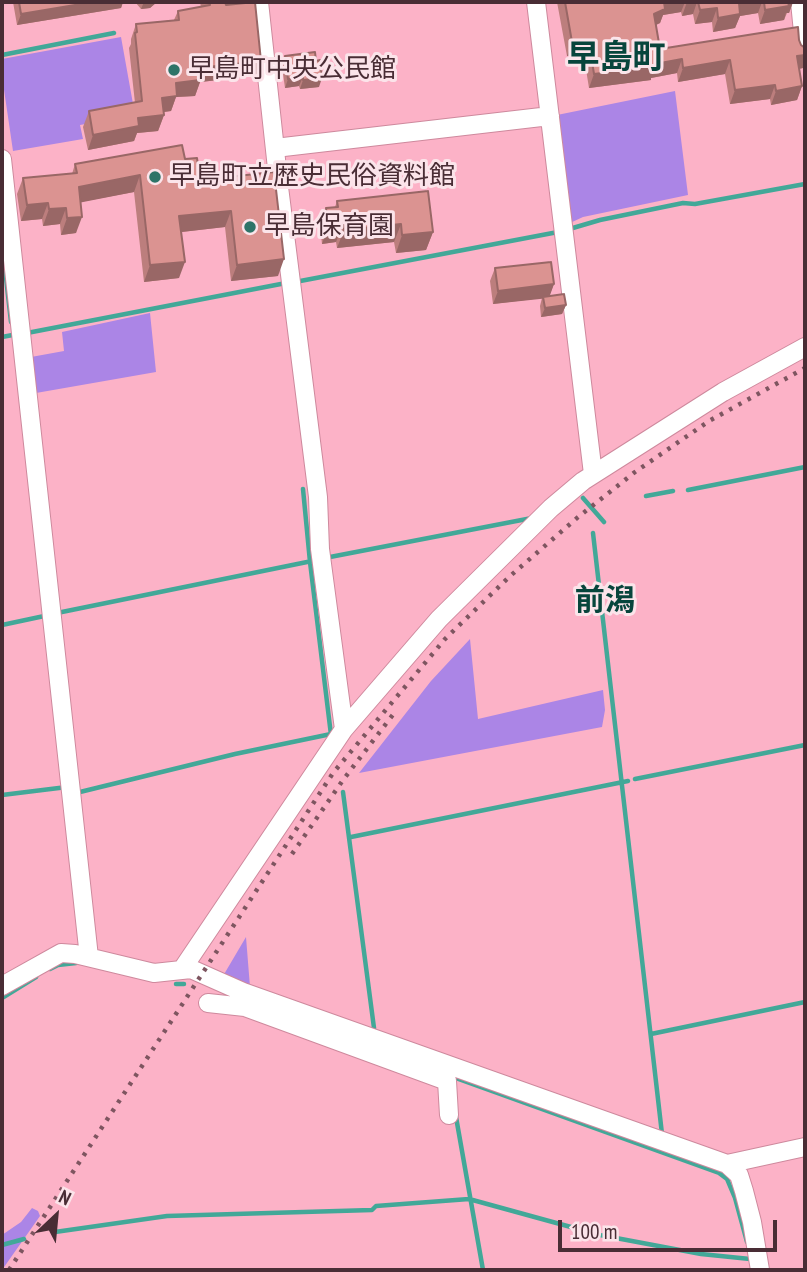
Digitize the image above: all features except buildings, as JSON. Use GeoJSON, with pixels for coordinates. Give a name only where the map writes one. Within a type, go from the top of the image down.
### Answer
{"type":"FeatureCollection","features":[{"type":"Feature","properties":{"kind":"street"},"geometry":{"type":"LineString","coordinates":[[259,2],[318,497],[320,549],[344,729]]}},
{"type":"Feature","properties":{"kind":"street"},"geometry":{"type":"LineString","coordinates":[[536,2],[565,230],[588,477]]}},
{"type":"Feature","properties":{"kind":"street"},"geometry":{"type":"LineString","coordinates":[[800,2],[796,29],[805,52]]}},
{"type":"Feature","properties":{"kind":"street"},"geometry":{"type":"LineString","coordinates":[[275,148],[550,116]]}},
{"type":"Feature","properties":{"kind":"street"},"geometry":{"type":"LineString","coordinates":[[2,159],[89,957]]}},
{"type":"Feature","properties":{"kind":"street"},"geometry":{"type":"LineString","coordinates":[[183,968],[344,729],[439,619],[551,508],[588,477],[723,392],[805,347]]}},
{"type":"Feature","properties":{"kind":"street"},"geometry":{"type":"LineString","coordinates":[[2,986],[61,953],[154,973],[191,969],[247,1000],[445,1073],[727,1164],[739,1175],[744,1191],[760,1270]]}},
{"type":"Feature","properties":{"kind":"street"},"geometry":{"type":"LineString","coordinates":[[208,1003],[247,1000]]}},
{"type":"Feature","properties":{"kind":"street"},"geometry":{"type":"LineString","coordinates":[[445,1073],[449,1115]]}},
{"type":"Feature","properties":{"kind":"street"},"geometry":{"type":"LineString","coordinates":[[727,1164],[805,1147]]}},
{"type":"Feature","properties":{"kind":"shaded area"},"geometry":{"type":"Polygon","coordinates":[[[121,37],[135,115],[80,125],[83,139],[13,151],[2,59],[121,37]]]}},
{"type":"Feature","properties":{"kind":"shaded area"},"geometry":{"type":"Polygon","coordinates":[[[675,91],[688,195],[583,217],[570,223],[557,115],[675,91]]]}},
{"type":"Feature","properties":{"kind":"shaded area"},"geometry":{"type":"Polygon","coordinates":[[[150,313],[156,372],[36,393],[31,357],[64,351],[62,332],[150,313]]]}},
{"type":"Feature","properties":{"kind":"shaded area"},"geometry":{"type":"Polygon","coordinates":[[[470,639],[478,719],[603,690],[605,710],[602,727],[359,773],[431,681],[470,639]]]}},
{"type":"Feature","properties":{"kind":"shaded area"},"geometry":{"type":"Polygon","coordinates":[[[246,937],[250,987],[223,976],[246,937]]]}},
{"type":"Feature","properties":{"kind":"shaded area"},"geometry":{"type":"Polygon","coordinates":[[[32,1208],[38,1211],[40,1216],[2,1270],[2,1235],[21,1222],[32,1208]]]}},
{"type":"Feature","properties":{"kind":"waterway"},"geometry":{"type":"LineString","coordinates":[[2,55],[114,33]]}},
{"type":"Feature","properties":{"kind":"waterway"},"geometry":{"type":"LineString","coordinates":[[566,230],[683,203],[695,204],[805,184]]}},
{"type":"Feature","properties":{"kind":"waterway"},"geometry":{"type":"LineString","coordinates":[[295,282],[558,232]]}},
{"type":"Feature","properties":{"kind":"waterway"},"geometry":{"type":"LineString","coordinates":[[2,242],[11,322]]}},
{"type":"Feature","properties":{"kind":"waterway"},"geometry":{"type":"LineString","coordinates":[[27,333],[286,283]]}},
{"type":"Feature","properties":{"kind":"waterway"},"geometry":{"type":"LineString","coordinates":[[2,337],[18,334]]}},
{"type":"Feature","properties":{"kind":"waterway"},"geometry":{"type":"LineString","coordinates":[[688,490],[805,467]]}},
{"type":"Feature","properties":{"kind":"waterway"},"geometry":{"type":"LineString","coordinates":[[303,489],[331,735]]}},
{"type":"Feature","properties":{"kind":"waterway"},"geometry":{"type":"LineString","coordinates":[[646,496],[673,491]]}},
{"type":"Feature","properties":{"kind":"waterway"},"geometry":{"type":"LineString","coordinates":[[583,498],[604,522]]}},
{"type":"Feature","properties":{"kind":"waterway"},"geometry":{"type":"LineString","coordinates":[[330,557],[532,518]]}},
{"type":"Feature","properties":{"kind":"waterway"},"geometry":{"type":"LineString","coordinates":[[593,533],[662,1134]]}},
{"type":"Feature","properties":{"kind":"waterway"},"geometry":{"type":"LineString","coordinates":[[57,613],[312,561]]}},
{"type":"Feature","properties":{"kind":"waterway"},"geometry":{"type":"LineString","coordinates":[[2,625],[49,615]]}},
{"type":"Feature","properties":{"kind":"waterway"},"geometry":{"type":"LineString","coordinates":[[75,790],[80,792],[235,754],[331,734]]}},
{"type":"Feature","properties":{"kind":"waterway"},"geometry":{"type":"LineString","coordinates":[[635,779],[805,745]]}},
{"type":"Feature","properties":{"kind":"waterway"},"geometry":{"type":"LineString","coordinates":[[351,837],[628,781]]}},
{"type":"Feature","properties":{"kind":"waterway"},"geometry":{"type":"LineString","coordinates":[[2,795],[67,787]]}},
{"type":"Feature","properties":{"kind":"waterway"},"geometry":{"type":"LineString","coordinates":[[343,792],[374,1028]]}},
{"type":"Feature","properties":{"kind":"waterway"},"geometry":{"type":"LineString","coordinates":[[50,969],[76,963]]}},
{"type":"Feature","properties":{"kind":"waterway"},"geometry":{"type":"LineString","coordinates":[[2,998],[36,977]]}},
{"type":"Feature","properties":{"kind":"waterway"},"geometry":{"type":"LineString","coordinates":[[176,984],[184,984]]}},
{"type":"Feature","properties":{"kind":"waterway"},"geometry":{"type":"LineString","coordinates":[[651,1034],[805,1002]]}},
{"type":"Feature","properties":{"kind":"waterway"},"geometry":{"type":"LineString","coordinates":[[450,1076],[719,1173],[727,1179],[735,1198],[747,1242]]}},
{"type":"Feature","properties":{"kind":"waterway"},"geometry":{"type":"LineString","coordinates":[[456,1117],[483,1270]]}},
{"type":"Feature","properties":{"kind":"waterway"},"geometry":{"type":"LineString","coordinates":[[55,1232],[167,1216],[372,1210],[376,1206],[469,1199],[600,1235],[701,1254],[750,1259]]}},
{"type":"Feature","properties":{"kind":"waterway"},"geometry":{"type":"LineString","coordinates":[[2,1245],[24,1239]]}},
{"type":"Feature","properties":{"kind":"railway"},"geometry":{"type":"LineString","coordinates":[[9,1270],[333,773],[445,639],[509,577],[635,472],[709,421],[805,368]]}},
{"type":"Feature","properties":{"kind":"railway"},"geometry":{"type":"LineString","coordinates":[[292,854],[343,780],[395,712]]}},
{"type":"Feature","properties":{"kind":"place","name":"早島町中央公民館"},"geometry":{"type":"Point","coordinates":[174,70]}},
{"type":"Feature","properties":{"kind":"place","name":"早島町立歴史民俗資料館"},"geometry":{"type":"Point","coordinates":[155,177]}},
{"type":"Feature","properties":{"kind":"place","name":"早島保育園"},"geometry":{"type":"Point","coordinates":[250,227]}},
{"type":"Feature","properties":{"kind":"district","name":"早島町"},"geometry":{"type":"Point","coordinates":[616,59]}},
{"type":"Feature","properties":{"kind":"district","name":"前潟"},"geometry":{"type":"Point","coordinates":[605,601]}}]}
